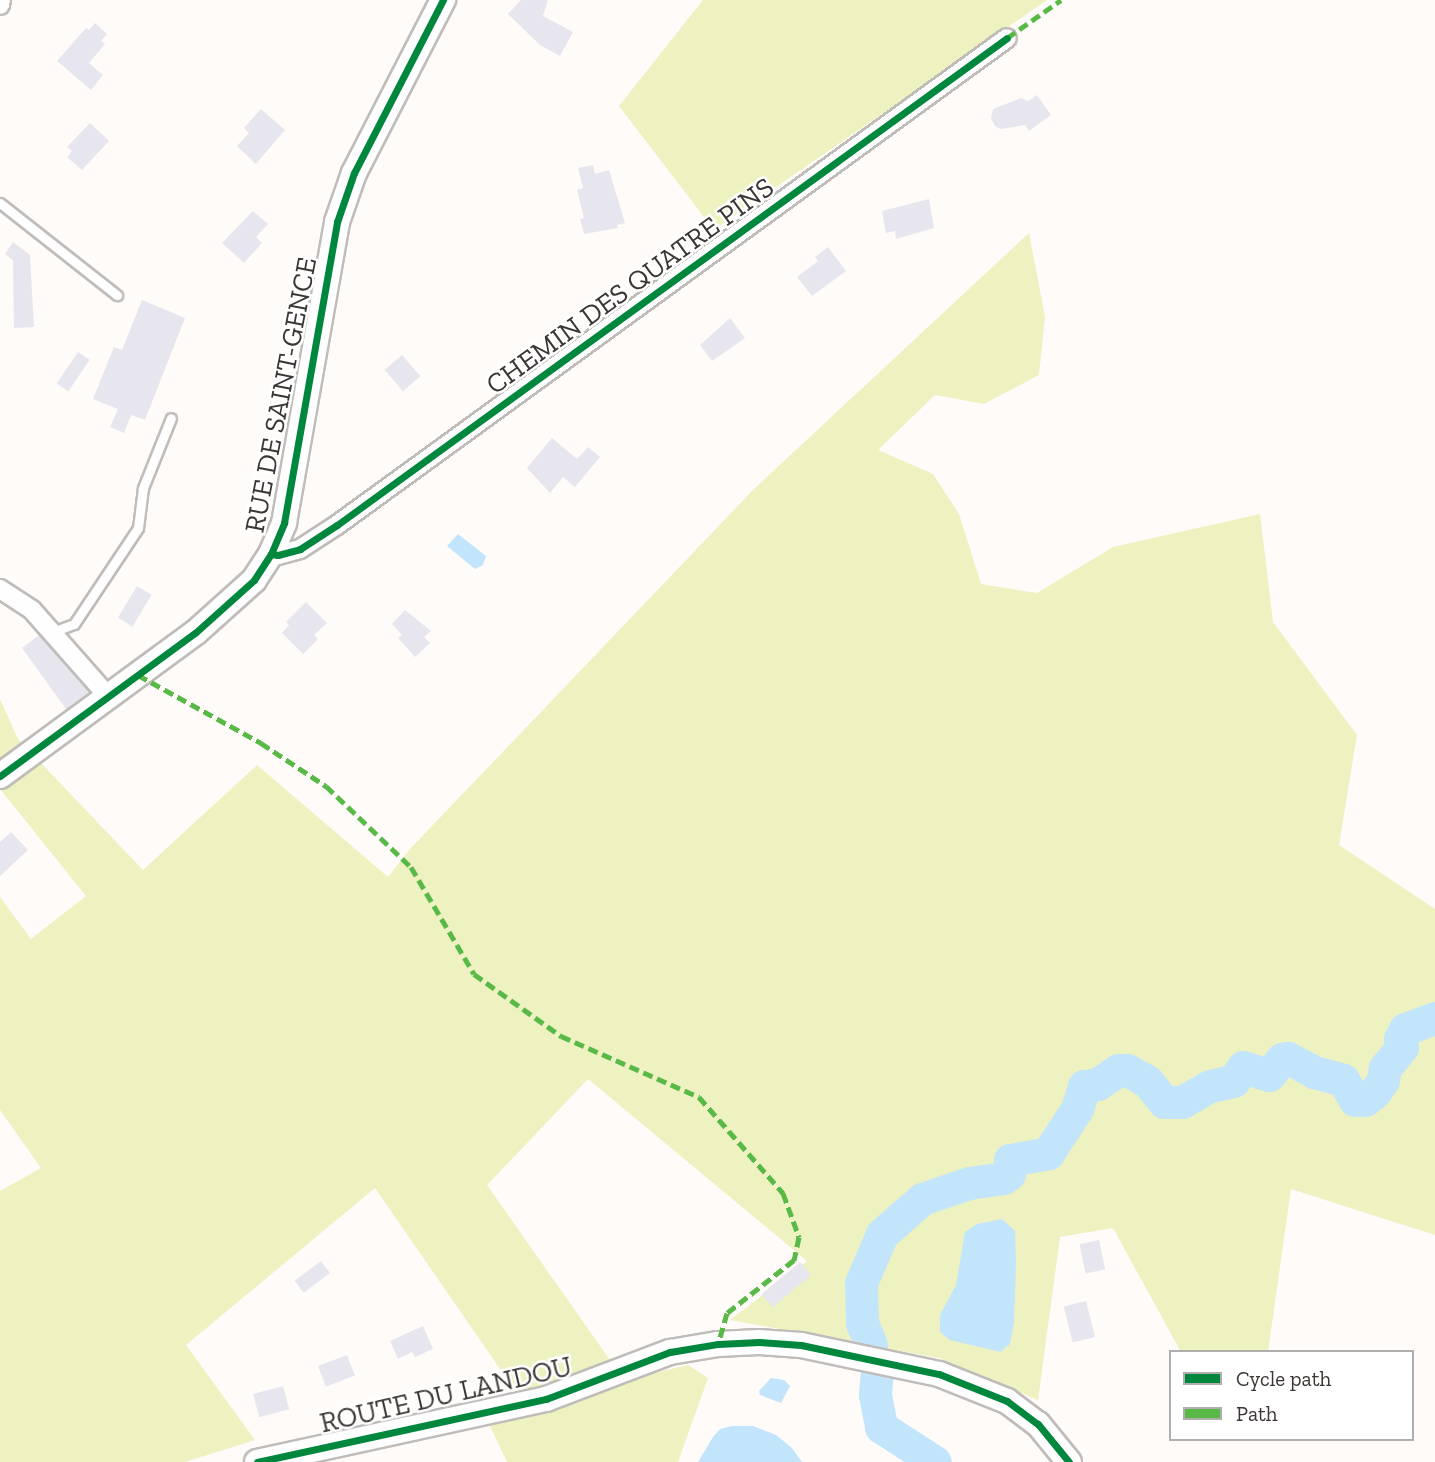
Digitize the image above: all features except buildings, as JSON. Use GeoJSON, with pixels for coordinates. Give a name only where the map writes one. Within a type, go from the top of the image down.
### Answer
{"type":"FeatureCollection","features":[{"type":"Feature","properties":{"kind":"street","name":"RUE DE SAINT-GENCE"},"geometry":{"type":"LineString","coordinates":[[0,776],[228,606],[254,579],[271,554],[284,523],[337,222],[354,173],[443,0]]}},
{"type":"Feature","properties":{"kind":"street","name":"CHEMIN DES QUATRE PINS"},"geometry":{"type":"LineString","coordinates":[[271,554],[278,555],[300,549],[337,525],[1007,38]]}},
{"type":"Feature","properties":{"kind":"street"},"geometry":{"type":"LineString","coordinates":[[0,589],[32,610],[107,695]]}},
{"type":"Feature","properties":{"kind":"street","name":"ROUTE DU LANDOU"},"geometry":{"type":"LineString","coordinates":[[257,1462],[546,1399],[670,1352],[718,1344],[759,1342],[801,1345],[939,1374],[1007,1401],[1038,1424],[1069,1462]]}},
{"type":"Feature","properties":{"kind":"lane"},"geometry":{"type":"LineString","coordinates":[[0,203],[117,295]]}},
{"type":"Feature","properties":{"kind":"lane"},"geometry":{"type":"LineString","coordinates":[[52,632],[75,624],[138,528],[143,488],[171,418]]}},
{"type":"Feature","properties":{"kind":"green space"},"geometry":{"type":"Polygon","coordinates":[[[703,0],[1047,0],[714,230],[619,106],[703,0]]]}},
{"type":"Feature","properties":{"kind":"green space"},"geometry":{"type":"Polygon","coordinates":[[[1029,233],[1045,317],[1039,375],[984,404],[935,395],[878,450],[933,474],[959,514],[981,584],[1037,593],[1113,547],[1260,514],[1273,622],[1357,735],[1339,845],[1435,909],[1435,1235],[1291,1189],[1268,1350],[1180,1350],[1113,1228],[1060,1237],[1038,1400],[939,1358],[730,1320],[807,1261],[588,1079],[487,1185],[624,1380],[688,1365],[708,1378],[678,1462],[507,1462],[490,1426],[532,1415],[375,1188],[186,1345],[255,1440],[185,1462],[0,1462],[0,1191],[41,1168],[0,1110],[0,897],[31,939],[86,896],[0,789],[0,699],[18,739],[143,870],[257,765],[388,877],[410,849],[754,489],[1029,233]]]}},
{"type":"Feature","properties":{"kind":"water"},"geometry":{"type":"Polygon","coordinates":[[[458,534],[486,556],[483,565],[475,569],[447,546],[458,534]]]}},
{"type":"Feature","properties":{"kind":"water"},"geometry":{"type":"Polygon","coordinates":[[[1002,1219],[1015,1231],[1016,1261],[1014,1323],[1010,1344],[1000,1352],[950,1340],[940,1332],[940,1315],[956,1285],[965,1232],[977,1224],[1002,1219]]]}},
{"type":"Feature","properties":{"kind":"water"},"geometry":{"type":"Polygon","coordinates":[[[771,1378],[784,1380],[790,1386],[781,1403],[760,1395],[759,1391],[771,1378]]]}},
{"type":"Feature","properties":{"kind":"water"},"geometry":{"type":"Polygon","coordinates":[[[753,1426],[776,1435],[792,1448],[802,1462],[698,1462],[720,1429],[753,1426]]]}},
{"type":"Feature","properties":{"kind":"waterway"},"geometry":{"type":"LineString","coordinates":[[871,1345],[862,1323],[861,1283],[882,1234],[922,1199],[969,1183],[1003,1178],[1009,1174],[1010,1160],[1048,1153],[1077,1109],[1084,1086],[1098,1084],[1118,1070],[1127,1070],[1147,1081],[1164,1102],[1182,1102],[1210,1086],[1233,1081],[1243,1067],[1269,1075],[1282,1059],[1288,1058],[1314,1072],[1343,1080],[1355,1100],[1365,1100],[1375,1092],[1383,1080],[1385,1068],[1402,1047],[1400,1039],[1405,1029],[1435,1018]]}},
{"type":"Feature","properties":{"kind":"waterway"},"geometry":{"type":"LineString","coordinates":[[877,1371],[875,1395],[881,1427],[935,1462]]}},
{"type":"Feature","properties":{"kind":"marked path"},"geometry":{"type":"LineString","coordinates":[[1007,38],[1061,0]]}},
{"type":"Feature","properties":{"kind":"marked path"},"geometry":{"type":"LineString","coordinates":[[138,675],[261,743],[326,786],[411,867],[474,974],[561,1036],[699,1097],[783,1193],[799,1237],[794,1260],[727,1313],[718,1344]]}},
{"type":"Feature","properties":{"kind":"cycle path"},"geometry":{"type":"LineString","coordinates":[[0,776],[195,633],[254,580],[271,554],[284,523],[337,222],[354,173],[443,0]]}},
{"type":"Feature","properties":{"kind":"cycle path"},"geometry":{"type":"LineString","coordinates":[[271,554],[278,555],[300,549],[337,525],[1007,38]]}},
{"type":"Feature","properties":{"kind":"cycle path"},"geometry":{"type":"LineString","coordinates":[[257,1462],[546,1399],[670,1352],[718,1344],[759,1342],[801,1345],[939,1374],[1007,1401],[1038,1424],[1069,1462]]}}]}
